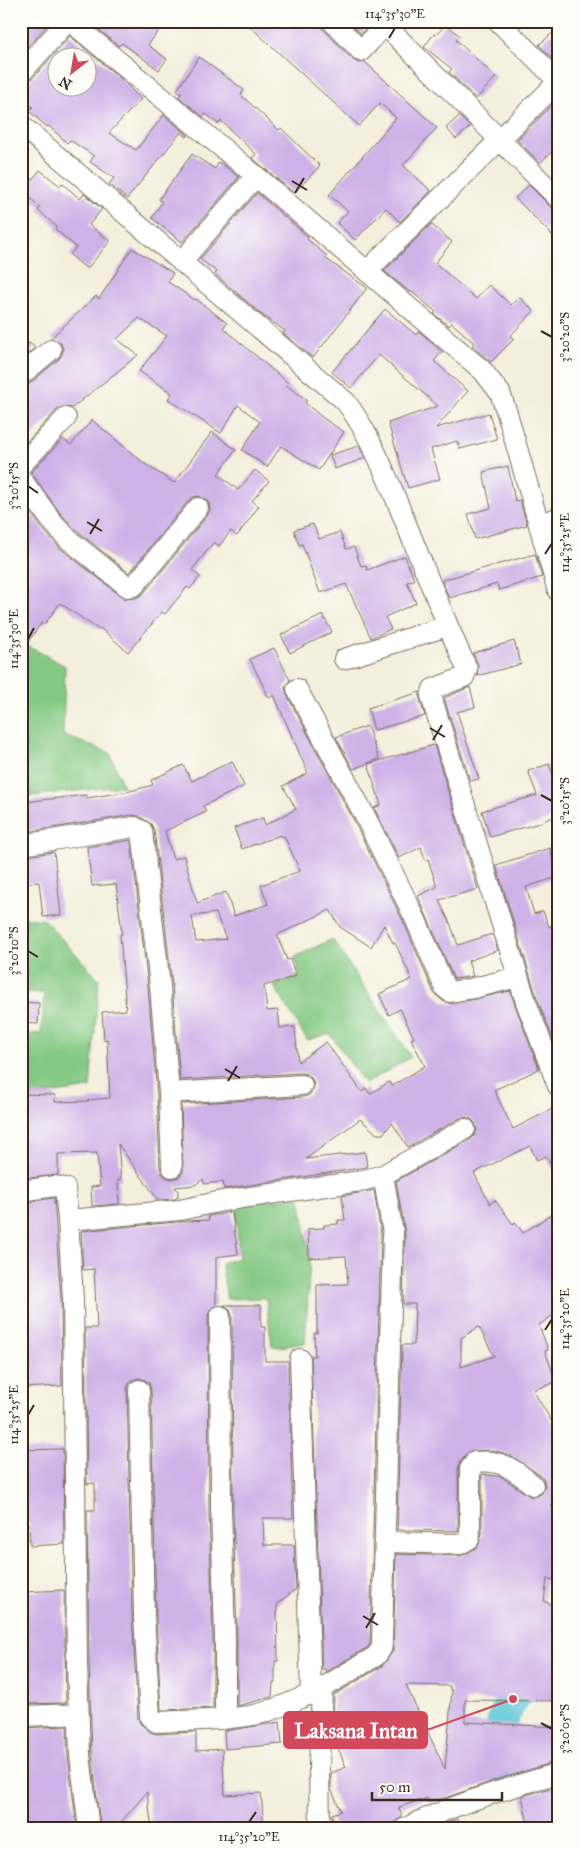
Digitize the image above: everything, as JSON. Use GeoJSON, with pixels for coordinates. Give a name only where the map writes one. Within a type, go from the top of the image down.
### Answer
{"type":"FeatureCollection","features":[{"type":"Feature","properties":{"kind":"street"},"geometry":{"type":"LineString","coordinates":[[332,21],[361,51],[383,23],[558,198]]}},
{"type":"Feature","properties":{"kind":"street"},"geometry":{"type":"LineString","coordinates":[[367,271],[558,82],[498,21]]}},
{"type":"Feature","properties":{"kind":"street"},"geometry":{"type":"LineString","coordinates":[[21,73],[64,25],[70,22],[256,176],[483,371],[500,393],[548,521],[558,591]]}},
{"type":"Feature","properties":{"kind":"street"},"geometry":{"type":"LineString","coordinates":[[21,125],[346,402],[356,415],[381,463],[447,626],[467,669],[467,673],[461,679],[433,689],[431,696],[526,1002],[558,1086]]}},
{"type":"Feature","properties":{"kind":"street"},"geometry":{"type":"LineString","coordinates":[[181,262],[256,176]]}},
{"type":"Feature","properties":{"kind":"street"},"geometry":{"type":"LineString","coordinates":[[21,375],[51,350]]}},
{"type":"Feature","properties":{"kind":"street"},"geometry":{"type":"LineString","coordinates":[[21,465],[66,418]]}},
{"type":"Feature","properties":{"kind":"street"},"geometry":{"type":"LineString","coordinates":[[21,479],[51,520],[68,539],[128,586],[134,586],[198,508]]}},
{"type":"Feature","properties":{"kind":"street"},"geometry":{"type":"LineString","coordinates":[[344,659],[447,626]]}},
{"type":"Feature","properties":{"kind":"street"},"geometry":{"type":"LineString","coordinates":[[297,689],[364,814],[415,918],[445,988],[450,992],[518,977]]}},
{"type":"Feature","properties":{"kind":"street"},"geometry":{"type":"LineString","coordinates":[[21,845],[134,827],[142,831],[160,986],[169,1094],[172,1167]]}},
{"type":"Feature","properties":{"kind":"street"},"geometry":{"type":"LineString","coordinates":[[169,1094],[302,1085]]}},
{"type":"Feature","properties":{"kind":"street"},"geometry":{"type":"LineString","coordinates":[[68,1220],[180,1210],[222,1201],[383,1175],[465,1129]]}},
{"type":"Feature","properties":{"kind":"street"},"geometry":{"type":"LineString","coordinates":[[139,1390],[144,1616],[150,1717],[157,1722],[225,1719],[254,1715],[275,1709],[316,1691],[376,1656],[381,1649],[386,1542],[393,1233],[383,1175]]}},
{"type":"Feature","properties":{"kind":"street"},"geometry":{"type":"LineString","coordinates":[[21,1191],[55,1186],[65,1188],[73,1300],[80,1755],[89,1829]]}},
{"type":"Feature","properties":{"kind":"street"},"geometry":{"type":"LineString","coordinates":[[220,1316],[225,1719]]}},
{"type":"Feature","properties":{"kind":"street"},"geometry":{"type":"LineString","coordinates":[[300,1359],[316,1691],[320,1829]]}},
{"type":"Feature","properties":{"kind":"street"},"geometry":{"type":"LineString","coordinates":[[386,1542],[460,1544],[468,1539],[470,1534],[470,1469],[475,1462],[487,1461],[508,1466],[534,1485]]}},
{"type":"Feature","properties":{"kind":"street"},"geometry":{"type":"LineString","coordinates":[[21,1716],[79,1714]]}},
{"type":"Feature","properties":{"kind":"street"},"geometry":{"type":"LineString","coordinates":[[404,1829],[479,1798],[558,1773]]}},
{"type":"Feature","properties":{"kind":"green space"},"geometry":{"type":"Polygon","coordinates":[[[21,642],[65,666],[63,735],[110,753],[123,786],[21,797],[21,642]]]}},
{"type":"Feature","properties":{"kind":"green space"},"geometry":{"type":"Polygon","coordinates":[[[21,917],[44,920],[99,979],[90,1088],[41,1095],[21,1095],[21,1033],[41,1034],[44,993],[21,992],[21,917]]]}},
{"type":"Feature","properties":{"kind":"green space"},"geometry":{"type":"Polygon","coordinates":[[[332,939],[411,1057],[365,1084],[330,1034],[307,1040],[274,986],[300,975],[295,957],[332,939]]]}},
{"type":"Feature","properties":{"kind":"green space"},"geometry":{"type":"Polygon","coordinates":[[[300,1197],[310,1260],[305,1343],[280,1347],[272,1346],[266,1298],[227,1299],[221,1263],[239,1258],[236,1204],[300,1197]]]}},
{"type":"Feature","properties":{"kind":"building"},"geometry":{"type":"Polygon","coordinates":[[[21,21],[51,21],[21,55],[21,21]]]}},
{"type":"Feature","properties":{"kind":"building"},"geometry":{"type":"Polygon","coordinates":[[[107,21],[166,21],[148,45],[167,59],[159,70],[122,43],[119,46],[99,30],[107,21]]]}},
{"type":"Feature","properties":{"kind":"building"},"geometry":{"type":"Polygon","coordinates":[[[244,21],[320,21],[323,29],[352,59],[358,63],[365,62],[437,128],[403,165],[431,191],[400,222],[386,208],[355,240],[337,223],[348,211],[329,195],[396,118],[380,103],[359,126],[244,21]]]}},
{"type":"Feature","properties":{"kind":"building"},"geometry":{"type":"Polygon","coordinates":[[[349,21],[369,21],[370,24],[361,34],[349,21]]]}},
{"type":"Feature","properties":{"kind":"building"},"geometry":{"type":"Polygon","coordinates":[[[446,24],[460,36],[456,40],[496,77],[476,99],[449,72],[452,69],[424,47],[434,34],[436,35],[446,24]]]}},
{"type":"Feature","properties":{"kind":"building"},"geometry":{"type":"Polygon","coordinates":[[[558,28],[558,64],[539,45],[558,28]]]}},
{"type":"Feature","properties":{"kind":"building"},"geometry":{"type":"Polygon","coordinates":[[[70,36],[84,48],[59,48],[70,36]]]}},
{"type":"Feature","properties":{"kind":"building"},"geometry":{"type":"Polygon","coordinates":[[[199,57],[244,90],[241,95],[279,130],[281,128],[320,166],[294,193],[252,158],[256,154],[221,121],[218,124],[206,114],[203,117],[179,97],[182,93],[177,90],[199,57]]]}},
{"type":"Feature","properties":{"kind":"building"},"geometry":{"type":"Polygon","coordinates":[[[98,60],[141,99],[109,133],[136,150],[164,115],[188,135],[187,137],[181,132],[127,199],[109,184],[114,178],[90,162],[94,156],[70,140],[67,143],[29,111],[33,107],[21,97],[21,85],[30,81],[48,61],[48,98],[98,98],[98,60]]]}},
{"type":"Feature","properties":{"kind":"building"},"geometry":{"type":"Polygon","coordinates":[[[558,99],[558,146],[540,163],[517,140],[558,99]]]}},
{"type":"Feature","properties":{"kind":"building"},"geometry":{"type":"Polygon","coordinates":[[[459,116],[470,127],[456,139],[446,128],[459,116]]]}},
{"type":"Feature","properties":{"kind":"building"},"geometry":{"type":"Polygon","coordinates":[[[192,154],[215,169],[219,162],[239,177],[182,242],[152,218],[162,202],[159,199],[192,154]]]}},
{"type":"Feature","properties":{"kind":"building"},"geometry":{"type":"Polygon","coordinates":[[[40,170],[60,186],[62,183],[80,199],[84,194],[102,209],[89,225],[110,241],[87,269],[70,255],[76,247],[55,229],[57,227],[38,210],[40,207],[22,191],[40,170]]]}},
{"type":"Feature","properties":{"kind":"building"},"geometry":{"type":"Polygon","coordinates":[[[529,185],[550,206],[558,210],[558,241],[515,198],[529,185]]]}},
{"type":"Feature","properties":{"kind":"building"},"geometry":{"type":"Polygon","coordinates":[[[257,193],[308,237],[307,239],[327,256],[325,258],[367,288],[313,358],[283,333],[285,331],[262,315],[215,274],[217,272],[200,259],[257,193]]]}},
{"type":"Feature","properties":{"kind":"building"},"geometry":{"type":"Polygon","coordinates":[[[431,224],[452,242],[435,263],[476,299],[489,285],[511,305],[519,297],[534,311],[510,336],[514,339],[491,362],[472,346],[474,343],[452,323],[449,326],[434,314],[436,312],[384,271],[431,224]]]}},
{"type":"Feature","properties":{"kind":"building"},"geometry":{"type":"Polygon","coordinates":[[[132,248],[173,273],[168,282],[196,299],[227,323],[223,328],[288,383],[286,385],[307,400],[305,403],[344,432],[319,470],[281,446],[267,467],[242,450],[260,422],[238,405],[221,433],[168,399],[172,393],[139,371],[167,336],[139,318],[117,339],[138,355],[72,408],[63,407],[58,409],[21,448],[21,387],[29,384],[59,359],[63,348],[60,342],[51,338],[96,296],[99,299],[132,248]]]}},
{"type":"Feature","properties":{"kind":"building"},"geometry":{"type":"Polygon","coordinates":[[[385,309],[416,335],[419,331],[442,352],[434,361],[468,391],[436,428],[489,413],[497,439],[460,449],[457,441],[431,449],[440,479],[408,488],[388,423],[438,406],[379,355],[351,388],[332,372],[385,309]]]}},
{"type":"Feature","properties":{"kind":"building"},"geometry":{"type":"Polygon","coordinates":[[[30,343],[35,348],[21,359],[21,349],[30,343]]]}},
{"type":"Feature","properties":{"kind":"building"},"geometry":{"type":"Polygon","coordinates":[[[92,420],[145,464],[174,483],[212,432],[236,450],[218,474],[238,490],[255,470],[269,481],[252,501],[259,506],[237,536],[231,531],[219,546],[214,542],[192,570],[200,577],[190,589],[187,587],[165,614],[162,612],[128,652],[100,628],[99,630],[60,603],[44,625],[42,622],[21,652],[21,499],[41,527],[60,548],[125,599],[136,598],[143,594],[210,510],[209,503],[199,496],[189,500],[129,573],[76,530],[60,513],[31,472],[63,439],[71,445],[92,420]]]}},
{"type":"Feature","properties":{"kind":"building"},"geometry":{"type":"Polygon","coordinates":[[[359,446],[365,458],[335,469],[330,455],[359,446]]]}},
{"type":"Feature","properties":{"kind":"building"},"geometry":{"type":"Polygon","coordinates":[[[508,466],[515,501],[520,500],[527,525],[475,539],[468,514],[491,508],[483,472],[508,466]]]}},
{"type":"Feature","properties":{"kind":"building"},"geometry":{"type":"Polygon","coordinates":[[[313,524],[319,539],[340,532],[346,549],[354,547],[361,566],[366,565],[367,570],[405,556],[414,580],[407,582],[416,603],[385,617],[391,629],[371,638],[346,584],[320,593],[302,544],[299,545],[294,530],[313,524]]]}},
{"type":"Feature","properties":{"kind":"building"},"geometry":{"type":"Polygon","coordinates":[[[535,554],[542,577],[499,590],[497,584],[449,598],[442,580],[535,554]]]}},
{"type":"Feature","properties":{"kind":"building"},"geometry":{"type":"Polygon","coordinates":[[[323,615],[332,632],[290,653],[281,635],[323,615]]]}},
{"type":"Feature","properties":{"kind":"building"},"geometry":{"type":"Polygon","coordinates":[[[514,641],[521,664],[477,676],[478,665],[473,653],[514,641]]]}},
{"type":"Feature","properties":{"kind":"building"},"geometry":{"type":"Polygon","coordinates":[[[274,648],[290,680],[285,688],[287,695],[353,819],[404,923],[434,993],[443,1001],[452,1004],[510,991],[539,1069],[494,1090],[513,1129],[558,1106],[558,1179],[546,1156],[537,1160],[530,1146],[474,1173],[490,1204],[495,1200],[513,1224],[515,1222],[523,1233],[558,1210],[558,1312],[539,1325],[548,1350],[545,1351],[556,1382],[533,1390],[558,1432],[558,1500],[551,1506],[558,1513],[558,1580],[547,1579],[544,1601],[558,1608],[558,1701],[465,1700],[465,1722],[558,1727],[558,1761],[448,1797],[428,1802],[427,1798],[399,1807],[400,1809],[398,1810],[400,1810],[402,1817],[395,1822],[392,1829],[335,1829],[332,1814],[341,1811],[331,1789],[331,1773],[346,1767],[332,1734],[334,1695],[382,1666],[393,1651],[396,1554],[460,1556],[478,1546],[482,1534],[482,1474],[502,1477],[531,1497],[542,1493],[545,1486],[541,1476],[512,1456],[493,1450],[470,1451],[460,1462],[458,1469],[458,1531],[397,1530],[402,1345],[414,1345],[415,1304],[403,1304],[405,1233],[396,1181],[471,1139],[477,1130],[475,1123],[465,1117],[460,1118],[408,1147],[392,1123],[383,1134],[377,1134],[360,1119],[306,1159],[365,1152],[367,1167],[224,1189],[223,1182],[204,1184],[203,1179],[195,1185],[175,1187],[178,1191],[178,1197],[175,1199],[158,1200],[118,1144],[121,1180],[118,1180],[119,1204],[92,1206],[91,1187],[100,1186],[97,1153],[58,1154],[58,1175],[21,1179],[21,1094],[55,1095],[55,1102],[110,1098],[107,1039],[104,1040],[102,1012],[126,1010],[120,934],[122,934],[116,884],[92,886],[87,847],[131,840],[148,987],[162,1174],[167,1178],[173,1179],[179,1177],[183,1172],[181,1104],[303,1097],[309,1095],[313,1090],[312,1079],[302,1073],[180,1080],[172,985],[154,830],[151,824],[139,816],[132,815],[21,833],[21,803],[86,795],[87,798],[130,791],[153,785],[151,780],[183,765],[192,781],[232,761],[244,786],[203,806],[206,812],[165,831],[173,859],[184,856],[197,903],[226,892],[234,916],[268,904],[261,885],[300,871],[284,836],[282,837],[281,835],[242,849],[234,828],[263,818],[265,825],[296,809],[283,786],[308,773],[274,695],[269,698],[250,659],[274,648]],[[330,910],[277,935],[287,960],[290,959],[296,976],[264,986],[267,1011],[278,1010],[280,1028],[295,1027],[298,1062],[326,1042],[362,1092],[366,1088],[370,1094],[389,1082],[392,1086],[425,1066],[411,1039],[414,1038],[400,1009],[389,1015],[379,994],[412,979],[384,925],[371,947],[340,927],[330,910]],[[216,913],[192,916],[196,942],[226,939],[216,913]],[[479,1327],[461,1338],[461,1367],[494,1356],[479,1327]],[[406,1685],[445,1769],[452,1690],[450,1690],[450,1686],[406,1685]]]}},
{"type":"Feature","properties":{"kind":"building"},"geometry":{"type":"Polygon","coordinates":[[[470,687],[475,707],[457,712],[479,779],[470,781],[444,698],[470,687]]]}},
{"type":"Feature","properties":{"kind":"building"},"geometry":{"type":"Polygon","coordinates":[[[420,692],[420,700],[425,716],[374,730],[368,708],[420,692]]]}},
{"type":"Feature","properties":{"kind":"building"},"geometry":{"type":"Polygon","coordinates":[[[367,726],[379,759],[353,769],[336,737],[367,726]]]}},
{"type":"Feature","properties":{"kind":"building"},"geometry":{"type":"Polygon","coordinates":[[[434,745],[478,889],[439,900],[458,945],[492,934],[498,950],[468,961],[473,976],[454,979],[418,896],[437,887],[428,859],[425,860],[421,847],[399,858],[374,808],[381,805],[368,764],[434,745]]]}},
{"type":"Feature","properties":{"kind":"building"},"geometry":{"type":"Polygon","coordinates":[[[549,764],[558,788],[558,815],[536,824],[490,837],[482,811],[537,795],[528,771],[549,764]]]}},
{"type":"Feature","properties":{"kind":"building"},"geometry":{"type":"Polygon","coordinates":[[[550,848],[558,877],[526,887],[534,914],[543,911],[549,927],[552,926],[558,947],[558,1052],[537,998],[496,865],[550,848]]]}},
{"type":"Feature","properties":{"kind":"building"},"geometry":{"type":"Polygon","coordinates":[[[54,852],[61,915],[43,917],[39,882],[21,884],[21,857],[54,852]]]}},
{"type":"Feature","properties":{"kind":"building"},"geometry":{"type":"Polygon","coordinates":[[[21,1002],[39,1003],[38,1024],[21,1023],[21,1002]]]}},
{"type":"Feature","properties":{"kind":"building"},"geometry":{"type":"Polygon","coordinates":[[[374,1190],[381,1234],[370,1643],[368,1647],[326,1672],[325,1669],[322,1669],[311,1356],[315,1356],[314,1333],[317,1333],[317,1285],[348,1284],[346,1256],[309,1258],[308,1229],[324,1228],[324,1225],[338,1224],[338,1220],[345,1220],[342,1196],[374,1190]]]}},
{"type":"Feature","properties":{"kind":"building"},"geometry":{"type":"Polygon","coordinates":[[[54,1198],[61,1299],[62,1386],[21,1388],[22,1277],[27,1277],[21,1203],[54,1198]]]}},
{"type":"Feature","properties":{"kind":"building"},"geometry":{"type":"Polygon","coordinates":[[[232,1212],[238,1254],[216,1257],[216,1305],[210,1310],[208,1316],[213,1708],[161,1710],[156,1616],[151,1390],[149,1383],[139,1378],[132,1380],[127,1390],[132,1616],[138,1718],[140,1723],[150,1732],[157,1734],[196,1732],[196,1751],[222,1749],[225,1795],[261,1793],[264,1829],[152,1829],[147,1792],[115,1829],[105,1829],[100,1825],[92,1754],[89,1663],[87,1510],[95,1510],[95,1483],[87,1484],[85,1328],[97,1328],[94,1269],[83,1270],[81,1231],[209,1220],[208,1216],[232,1212]]]}},
{"type":"Feature","properties":{"kind":"building"},"geometry":{"type":"Polygon","coordinates":[[[224,1305],[261,1305],[261,1327],[265,1327],[265,1361],[288,1361],[293,1518],[263,1518],[264,1545],[294,1545],[296,1589],[277,1604],[278,1661],[275,1661],[275,1683],[273,1683],[272,1697],[237,1706],[232,1316],[230,1310],[224,1305]]]}},
{"type":"Feature","properties":{"kind":"building"},"geometry":{"type":"Polygon","coordinates":[[[63,1449],[64,1544],[30,1546],[29,1523],[26,1523],[24,1491],[21,1492],[21,1450],[63,1449]]]}},
{"type":"Feature","properties":{"kind":"building"},"geometry":{"type":"Polygon","coordinates":[[[64,1590],[66,1703],[21,1704],[21,1592],[64,1590]]]}},
{"type":"Feature","properties":{"kind":"building"},"geometry":{"type":"Polygon","coordinates":[[[280,1722],[282,1744],[225,1749],[224,1731],[280,1722]]]}},
{"type":"Feature","properties":{"kind":"building"},"geometry":{"type":"Polygon","coordinates":[[[67,1726],[68,1756],[77,1829],[21,1829],[21,1728],[67,1726]]]}},
{"type":"Feature","properties":{"kind":"building"},"geometry":{"type":"Polygon","coordinates":[[[558,1786],[558,1829],[529,1829],[522,1796],[558,1786]]]}},
{"type":"Feature","properties":{"kind":"building"},"geometry":{"type":"Polygon","coordinates":[[[457,1819],[461,1829],[438,1829],[437,1827],[457,1819]]]}},
{"type":"Feature","properties":{"kind":"waterway"},"geometry":{"type":"LineString","coordinates":[[499,1766],[502,1720],[513,1699],[539,1668]]}},
{"type":"Feature","properties":{"kind":"place","name":"Laksana Intan"},"geometry":{"type":"Point","coordinates":[513,1699]}}]}
